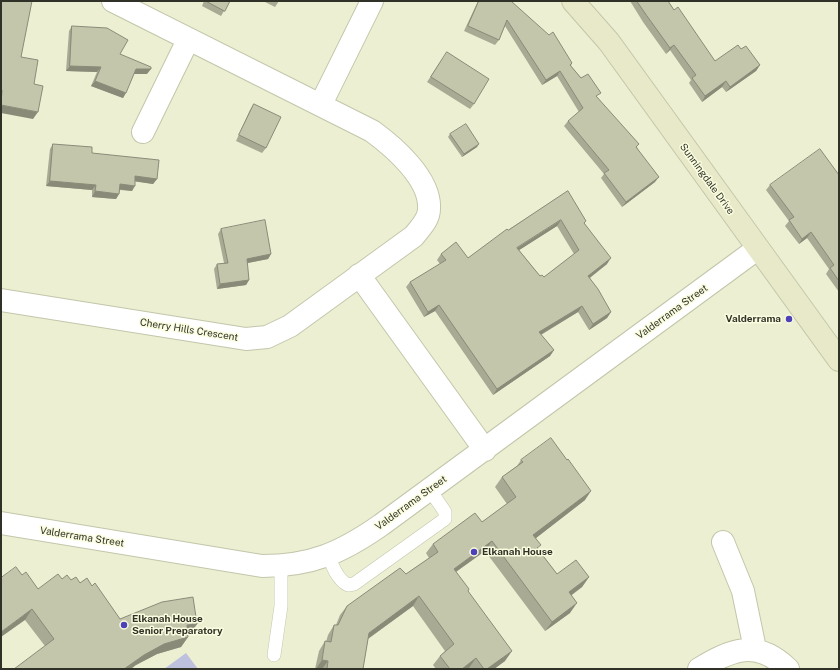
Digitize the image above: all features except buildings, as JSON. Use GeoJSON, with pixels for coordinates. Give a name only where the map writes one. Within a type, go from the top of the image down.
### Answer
{"type":"FeatureCollection","features":[{"type":"Feature","properties":{"kind":"street","name":"Cherry Hills Crescent"},"geometry":{"type":"LineString","coordinates":[[1,300],[246,339],[267,337],[290,326],[414,236],[426,220],[429,209],[427,192],[411,166],[392,146],[372,131],[321,104],[188,40],[113,1]]}},
{"type":"Feature","properties":{"kind":"street"},"geometry":{"type":"LineString","coordinates":[[321,104],[372,1]]}},
{"type":"Feature","properties":{"kind":"street","name":"Sunningdale Drive"},"geometry":{"type":"LineString","coordinates":[[573,1],[609,42],[757,249],[839,360]]}},
{"type":"Feature","properties":{"kind":"street"},"geometry":{"type":"LineString","coordinates":[[143,132],[188,40]]}},
{"type":"Feature","properties":{"kind":"street","name":"Valderrama Street"},"geometry":{"type":"LineString","coordinates":[[1,523],[262,566],[280,566],[314,560],[329,555],[358,541],[430,490],[757,249]]}},
{"type":"Feature","properties":{"kind":"street"},"geometry":{"type":"LineString","coordinates":[[359,275],[485,450]]}},
{"type":"Feature","properties":{"kind":"street"},"geometry":{"type":"LineString","coordinates":[[722,542],[743,591],[755,649]]}},
{"type":"Feature","properties":{"kind":"street"},"geometry":{"type":"LineString","coordinates":[[699,669],[728,652],[755,649],[781,662],[788,669]]}},
{"type":"Feature","properties":{"kind":"lane"},"geometry":{"type":"LineString","coordinates":[[329,555],[330,561],[342,582],[348,585],[354,584],[445,520],[446,512],[430,490]]}},
{"type":"Feature","properties":{"kind":"lane"},"geometry":{"type":"LineString","coordinates":[[274,655],[281,606],[280,566]]}},
{"type":"Feature","properties":{"kind":"shaded area"},"geometry":{"type":"Polygon","coordinates":[[[186,653],[198,669],[164,669],[186,653]]]}},
{"type":"Feature","properties":{"kind":"place","name":"Valderrama"},"geometry":{"type":"Point","coordinates":[789,319]}},
{"type":"Feature","properties":{"kind":"place","name":"Elkanah House"},"geometry":{"type":"Point","coordinates":[474,552]}},
{"type":"Feature","properties":{"kind":"place","name":"Elkanah House Senior Preparatory"},"geometry":{"type":"Point","coordinates":[124,625]}}]}
